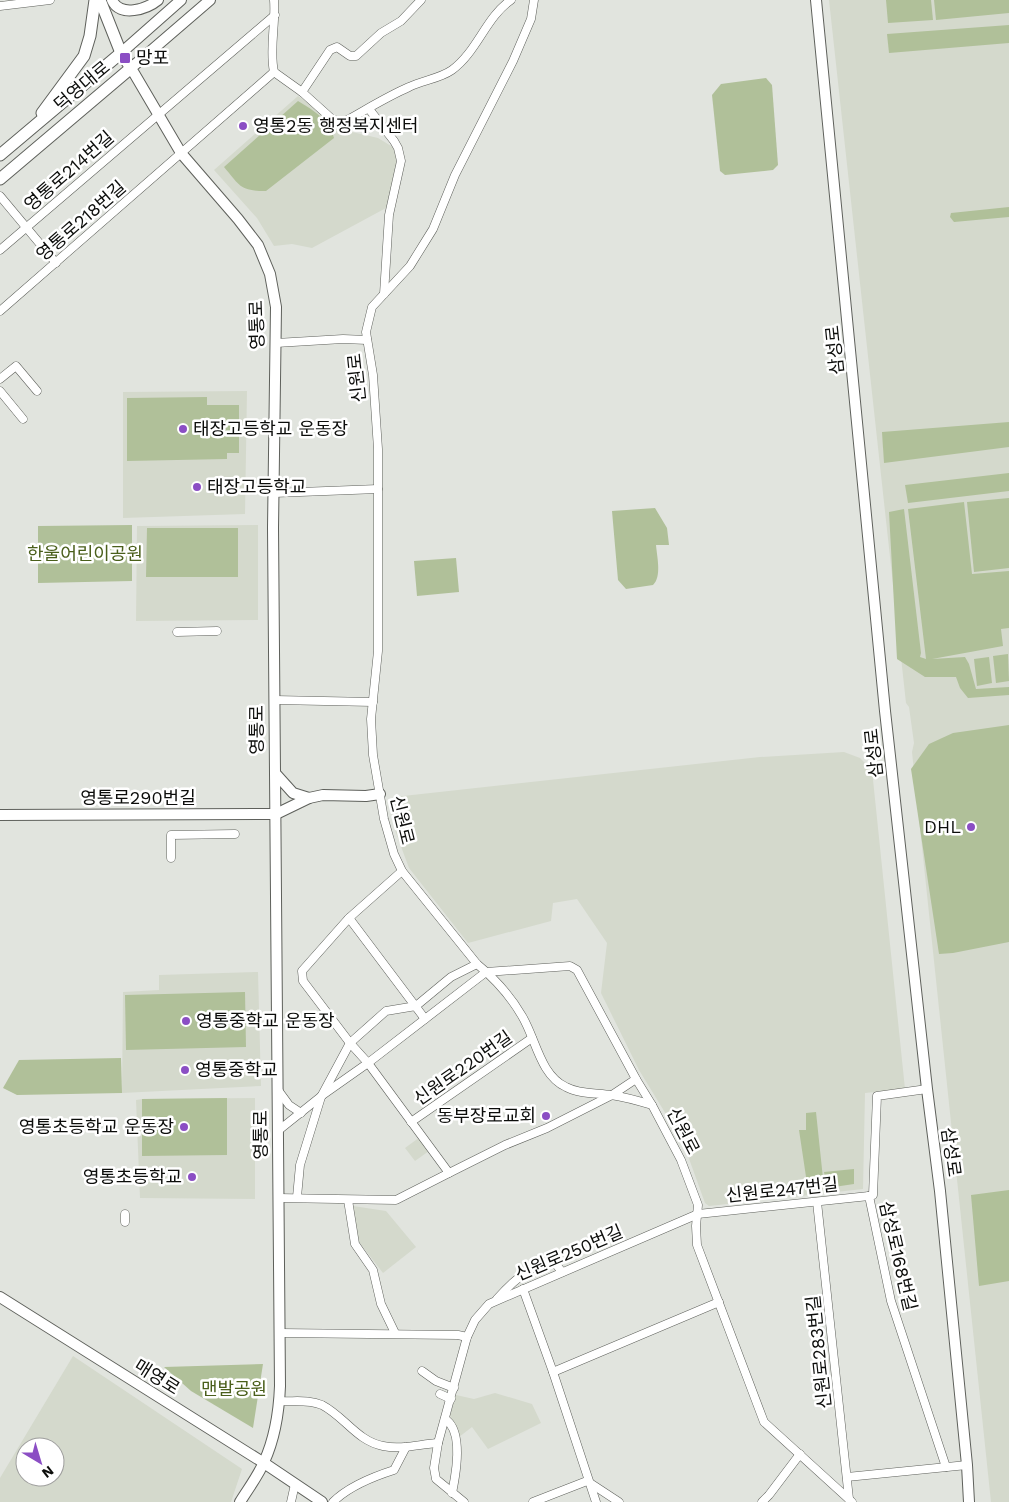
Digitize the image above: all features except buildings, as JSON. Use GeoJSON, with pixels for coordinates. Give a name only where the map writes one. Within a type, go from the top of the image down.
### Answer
{"type":"FeatureCollection","features":[{"type":"Feature","properties":{"kind":"main road"},"geometry":{"type":"LineString","coordinates":[[30,130],[84,56],[90,36],[91,19],[96,0]]}},
{"type":"Feature","properties":{"kind":"main road","name":"영통로"},"geometry":{"type":"LineString","coordinates":[[100,0],[121,53],[130,68]]}},
{"type":"Feature","properties":{"kind":"main road","name":"덕영대로"},"geometry":{"type":"LineString","coordinates":[[0,156],[121,53]]}},
{"type":"Feature","properties":{"kind":"main road","name":"덕영대로"},"geometry":{"type":"LineString","coordinates":[[0,179],[130,68]]}},
{"type":"Feature","properties":{"kind":"street"},"geometry":{"type":"LineString","coordinates":[[0,6],[50,0]]}},
{"type":"Feature","properties":{"kind":"street"},"geometry":{"type":"LineString","coordinates":[[112,0],[114,4],[124,10],[139,10],[158,0]]}},
{"type":"Feature","properties":{"kind":"street","name":"덕영대로"},"geometry":{"type":"LineString","coordinates":[[121,53],[181,0]]}},
{"type":"Feature","properties":{"kind":"street","name":"덕영대로"},"geometry":{"type":"LineString","coordinates":[[130,68],[210,0]]}},
{"type":"Feature","properties":{"kind":"street"},"geometry":{"type":"LineString","coordinates":[[274,0],[272,63],[274,72],[302,92],[332,119],[342,123],[393,94],[412,85],[432,80],[452,70],[470,50],[490,22],[512,0]]}},
{"type":"Feature","properties":{"kind":"street"},"geometry":{"type":"LineString","coordinates":[[302,92],[330,50],[337,46],[350,56],[356,56],[380,33],[401,21],[421,0]]}},
{"type":"Feature","properties":{"kind":"street","name":"신원로"},"geometry":{"type":"LineString","coordinates":[[534,0],[531,20],[513,61],[455,175],[433,229],[410,266],[372,307],[366,332],[373,375],[377,431],[378,650],[371,719],[373,755],[380,802],[394,854],[402,871],[477,964],[518,1008],[550,1075],[560,1084],[574,1090],[612,1095],[652,1105],[685,1170],[698,1205],[696,1226],[698,1245],[764,1422],[851,1501]]}},
{"type":"Feature","properties":{"kind":"street","name":"삼성로"},"geometry":{"type":"LineString","coordinates":[[816,0],[884,701],[940,1192],[968,1466],[969,1502]]}},
{"type":"Feature","properties":{"kind":"street","name":"영통로214번길"},"geometry":{"type":"LineString","coordinates":[[0,250],[275,15]]}},
{"type":"Feature","properties":{"kind":"street","name":"영통로"},"geometry":{"type":"LineString","coordinates":[[130,68],[182,154],[258,245],[270,274],[276,307],[274,493],[275,773],[280,1130],[278,1198],[279,1401],[272,1440],[264,1463],[240,1502]]}},
{"type":"Feature","properties":{"kind":"street","name":"영통로218번길"},"geometry":{"type":"LineString","coordinates":[[0,311],[274,72]]}},
{"type":"Feature","properties":{"kind":"street"},"geometry":{"type":"LineString","coordinates":[[369,109],[394,141],[401,161],[389,215],[384,294]]}},
{"type":"Feature","properties":{"kind":"street"},"geometry":{"type":"LineString","coordinates":[[0,196],[56,263]]}},
{"type":"Feature","properties":{"kind":"street"},"geometry":{"type":"LineString","coordinates":[[276,343],[343,339],[368,340]]}},
{"type":"Feature","properties":{"kind":"street"},"geometry":{"type":"LineString","coordinates":[[0,379],[16,366],[37,391]]}},
{"type":"Feature","properties":{"kind":"street"},"geometry":{"type":"LineString","coordinates":[[0,391],[23,419]]}},
{"type":"Feature","properties":{"kind":"street"},"geometry":{"type":"LineString","coordinates":[[274,493],[378,489]]}},
{"type":"Feature","properties":{"kind":"street"},"geometry":{"type":"LineString","coordinates":[[177,632],[217,631]]}},
{"type":"Feature","properties":{"kind":"street"},"geometry":{"type":"LineString","coordinates":[[275,700],[373,702]]}},
{"type":"Feature","properties":{"kind":"street"},"geometry":{"type":"LineString","coordinates":[[275,773],[293,792],[308,798]]}},
{"type":"Feature","properties":{"kind":"street"},"geometry":{"type":"LineString","coordinates":[[276,814],[308,798],[330,794],[366,796],[380,794]]}},
{"type":"Feature","properties":{"kind":"street","name":"영통로290번길"},"geometry":{"type":"LineString","coordinates":[[0,815],[276,814]]}},
{"type":"Feature","properties":{"kind":"street"},"geometry":{"type":"LineString","coordinates":[[171,858],[171,835],[235,834]]}},
{"type":"Feature","properties":{"kind":"street"},"geometry":{"type":"LineString","coordinates":[[402,871],[349,918],[302,971],[302,976],[303,981],[350,1043],[368,1063],[449,1173]]}},
{"type":"Feature","properties":{"kind":"street"},"geometry":{"type":"LineString","coordinates":[[349,918],[425,1019]]}},
{"type":"Feature","properties":{"kind":"street"},"geometry":{"type":"LineString","coordinates":[[297,1197],[300,1165],[322,1097],[350,1043],[386,1011],[416,1006],[451,977],[477,964]]}},
{"type":"Feature","properties":{"kind":"street"},"geometry":{"type":"LineString","coordinates":[[280,1130],[486,972],[570,966],[577,970],[652,1105]]}},
{"type":"Feature","properties":{"kind":"street","name":"신원로220번길"},"geometry":{"type":"LineString","coordinates":[[411,1122],[532,1038]]}},
{"type":"Feature","properties":{"kind":"street"},"geometry":{"type":"LineString","coordinates":[[278,1198],[396,1200],[505,1145],[547,1128],[612,1095],[636,1079]]}},
{"type":"Feature","properties":{"kind":"street"},"geometry":{"type":"LineString","coordinates":[[278,1090],[289,1105],[301,1113]]}},
{"type":"Feature","properties":{"kind":"street","name":"삼성로168번길"},"geometry":{"type":"LineString","coordinates":[[927,1090],[877,1096],[873,1195],[870,1196],[891,1301],[946,1468]]}},
{"type":"Feature","properties":{"kind":"street","name":"신원로247번길"},"geometry":{"type":"LineString","coordinates":[[698,1214],[870,1196]]}},
{"type":"Feature","properties":{"kind":"street"},"geometry":{"type":"LineString","coordinates":[[348,1200],[355,1244],[373,1270],[380,1304],[395,1333]]}},
{"type":"Feature","properties":{"kind":"street","name":"신원로283번길"},"geometry":{"type":"LineString","coordinates":[[817,1202],[851,1501]]}},
{"type":"Feature","properties":{"kind":"street","name":"신원로250번길"},"geometry":{"type":"LineString","coordinates":[[452,1493],[438,1482],[434,1474],[438,1443],[467,1337],[485,1308],[495,1301],[698,1214]]}},
{"type":"Feature","properties":{"kind":"street"},"geometry":{"type":"LineString","coordinates":[[495,1301],[507,1287],[534,1268],[550,1261],[555,1263],[562,1272]]}},
{"type":"Feature","properties":{"kind":"street"},"geometry":{"type":"LineString","coordinates":[[523,1289],[553,1372],[587,1481],[596,1502]]}},
{"type":"Feature","properties":{"kind":"street","name":"매영로"},"geometry":{"type":"LineString","coordinates":[[0,1297],[264,1463],[322,1502]]}},
{"type":"Feature","properties":{"kind":"street"},"geometry":{"type":"LineString","coordinates":[[553,1372],[719,1302]]}},
{"type":"Feature","properties":{"kind":"street"},"geometry":{"type":"LineString","coordinates":[[280,1333],[395,1333],[467,1337]]}},
{"type":"Feature","properties":{"kind":"street"},"geometry":{"type":"LineString","coordinates":[[422,1371],[436,1381],[454,1388]]}},
{"type":"Feature","properties":{"kind":"street"},"geometry":{"type":"LineString","coordinates":[[440,1394],[451,1399]]}},
{"type":"Feature","properties":{"kind":"street"},"geometry":{"type":"LineString","coordinates":[[279,1401],[322,1405],[362,1438],[384,1446],[406,1447],[438,1443]]}},
{"type":"Feature","properties":{"kind":"street"},"geometry":{"type":"LineString","coordinates":[[445,1418],[452,1428],[458,1451],[458,1464],[452,1493],[464,1502]]}},
{"type":"Feature","properties":{"kind":"street"},"geometry":{"type":"LineString","coordinates":[[333,1502],[344,1491],[395,1469],[406,1447]]}},
{"type":"Feature","properties":{"kind":"street"},"geometry":{"type":"LineString","coordinates":[[762,1502],[800,1454]]}},
{"type":"Feature","properties":{"kind":"street"},"geometry":{"type":"LineString","coordinates":[[847,1477],[968,1466]]}},
{"type":"Feature","properties":{"kind":"street"},"geometry":{"type":"LineString","coordinates":[[533,1502],[587,1481]]}},
{"type":"Feature","properties":{"kind":"street"},"geometry":{"type":"LineString","coordinates":[[587,1481],[619,1502]]}},
{"type":"Feature","properties":{"kind":"street"},"geometry":{"type":"LineString","coordinates":[[291,1502],[295,1484]]}},
{"type":"Feature","properties":{"kind":"shaded area"},"geometry":{"type":"Polygon","coordinates":[[[829,0],[1009,0],[1009,1502],[991,1502],[912,752],[914,743],[909,707],[906,703],[829,0]]]}},
{"type":"Feature","properties":{"kind":"shaded area"},"geometry":{"type":"Polygon","coordinates":[[[298,96],[320,111],[339,129],[378,138],[396,149],[396,172],[392,195],[386,208],[312,248],[292,244],[274,246],[257,218],[214,170],[298,96]]]}},
{"type":"Feature","properties":{"kind":"shaded area"},"geometry":{"type":"Polygon","coordinates":[[[247,391],[245,514],[123,518],[123,392],[247,391]]]}},
{"type":"Feature","properties":{"kind":"shaded area"},"geometry":{"type":"Polygon","coordinates":[[[258,525],[258,620],[136,621],[137,526],[258,525]]]}},
{"type":"Feature","properties":{"kind":"shaded area"},"geometry":{"type":"Polygon","coordinates":[[[844,752],[860,758],[872,770],[905,1089],[865,1093],[863,1189],[709,1206],[705,1203],[683,1142],[639,1070],[601,993],[607,943],[577,899],[553,903],[551,921],[468,943],[409,868],[396,833],[389,803],[394,797],[760,757],[844,752]]]}},
{"type":"Feature","properties":{"kind":"shaded area"},"geometry":{"type":"Polygon","coordinates":[[[258,972],[261,1086],[122,1093],[123,992],[159,990],[159,975],[258,972]]]}},
{"type":"Feature","properties":{"kind":"shaded area"},"geometry":{"type":"Polygon","coordinates":[[[255,1098],[255,1199],[140,1198],[136,1100],[255,1098]]]}},
{"type":"Feature","properties":{"kind":"shaded area"},"geometry":{"type":"Polygon","coordinates":[[[420,1137],[429,1151],[415,1161],[405,1148],[420,1137]]]}},
{"type":"Feature","properties":{"kind":"shaded area"},"geometry":{"type":"Polygon","coordinates":[[[353,1206],[386,1211],[416,1247],[383,1273],[356,1238],[353,1206]]]}},
{"type":"Feature","properties":{"kind":"shaded area"},"geometry":{"type":"Polygon","coordinates":[[[73,1356],[242,1469],[231,1502],[0,1502],[0,1478],[15,1453],[15,1487],[65,1487],[65,1437],[25,1437],[73,1356]]]}},
{"type":"Feature","properties":{"kind":"shaded area"},"geometry":{"type":"Polygon","coordinates":[[[495,1393],[532,1404],[541,1423],[488,1449],[472,1427],[459,1437],[450,1415],[456,1395],[474,1399],[495,1393]]]}},
{"type":"Feature","properties":{"kind":"green space"},"geometry":{"type":"Polygon","coordinates":[[[886,0],[931,0],[933,20],[888,23],[886,0]]]}},
{"type":"Feature","properties":{"kind":"green space"},"geometry":{"type":"Polygon","coordinates":[[[934,0],[1009,0],[1009,13],[936,20],[934,0]]]}},
{"type":"Feature","properties":{"kind":"green space"},"geometry":{"type":"Polygon","coordinates":[[[1009,25],[1009,43],[889,53],[887,34],[1009,25]]]}},
{"type":"Feature","properties":{"kind":"green space"},"geometry":{"type":"Polygon","coordinates":[[[766,78],[772,85],[778,165],[773,170],[725,175],[720,171],[712,95],[721,84],[766,78]]]}},
{"type":"Feature","properties":{"kind":"green space"},"geometry":{"type":"Polygon","coordinates":[[[298,101],[325,121],[334,138],[266,191],[251,190],[241,186],[224,167],[298,101]]]}},
{"type":"Feature","properties":{"kind":"green space"},"geometry":{"type":"Polygon","coordinates":[[[1009,207],[1009,217],[954,222],[950,217],[951,213],[1009,207]]]}},
{"type":"Feature","properties":{"kind":"green space","name":"태장고등학교 운동장"},"geometry":{"type":"Polygon","coordinates":[[[207,397],[207,405],[239,405],[239,453],[227,453],[227,459],[127,461],[127,398],[207,397]]]}},
{"type":"Feature","properties":{"kind":"green space"},"geometry":{"type":"Polygon","coordinates":[[[1009,422],[1009,447],[884,463],[882,432],[1009,422]]]}},
{"type":"Feature","properties":{"kind":"green space"},"geometry":{"type":"Polygon","coordinates":[[[1009,473],[1009,491],[908,503],[905,485],[1009,473]]]}},
{"type":"Feature","properties":{"kind":"green space"},"geometry":{"type":"Polygon","coordinates":[[[1009,498],[1009,568],[974,572],[967,502],[1009,498]]]}},
{"type":"Feature","properties":{"kind":"green space"},"geometry":{"type":"Polygon","coordinates":[[[964,502],[972,574],[1009,571],[1009,628],[1001,629],[1003,646],[932,659],[965,657],[969,664],[976,689],[1009,687],[1009,695],[968,698],[960,688],[956,677],[925,677],[897,659],[889,512],[904,509],[920,657],[926,659],[908,509],[964,502]]]}},
{"type":"Feature","properties":{"kind":"green space"},"geometry":{"type":"Polygon","coordinates":[[[655,508],[667,528],[669,545],[656,545],[658,572],[653,585],[626,589],[618,580],[612,511],[655,508]]]}},
{"type":"Feature","properties":{"kind":"green space","name":"한울어린이공원"},"geometry":{"type":"Polygon","coordinates":[[[132,525],[132,581],[38,583],[38,526],[132,525]]]}},
{"type":"Feature","properties":{"kind":"green space"},"geometry":{"type":"Polygon","coordinates":[[[147,528],[238,528],[238,577],[146,577],[147,528]]]}},
{"type":"Feature","properties":{"kind":"green space"},"geometry":{"type":"Polygon","coordinates":[[[456,558],[459,592],[417,596],[414,561],[456,558]]]}},
{"type":"Feature","properties":{"kind":"green space"},"geometry":{"type":"Polygon","coordinates":[[[1008,654],[1009,681],[996,683],[993,656],[1008,654]]]}},
{"type":"Feature","properties":{"kind":"green space"},"geometry":{"type":"Polygon","coordinates":[[[989,657],[992,683],[977,686],[974,659],[989,657]]]}},
{"type":"Feature","properties":{"kind":"green space"},"geometry":{"type":"Polygon","coordinates":[[[1009,725],[1009,942],[939,954],[911,769],[929,744],[953,733],[1009,725]]]}},
{"type":"Feature","properties":{"kind":"green space","name":"영통중학교 운동장"},"geometry":{"type":"Polygon","coordinates":[[[245,992],[246,1047],[126,1050],[125,995],[245,992]]]}},
{"type":"Feature","properties":{"kind":"green space"},"geometry":{"type":"Polygon","coordinates":[[[121,1058],[122,1093],[17,1095],[3,1088],[19,1060],[121,1058]]]}},
{"type":"Feature","properties":{"kind":"green space","name":"영통초등학교 운동장"},"geometry":{"type":"Polygon","coordinates":[[[227,1098],[227,1155],[142,1156],[142,1099],[227,1098]]]}},
{"type":"Feature","properties":{"kind":"green space"},"geometry":{"type":"Polygon","coordinates":[[[816,1112],[824,1188],[808,1190],[799,1130],[806,1130],[806,1113],[816,1112]]]}},
{"type":"Feature","properties":{"kind":"green space"},"geometry":{"type":"Polygon","coordinates":[[[854,1169],[854,1184],[827,1188],[824,1172],[854,1169]]]}},
{"type":"Feature","properties":{"kind":"green space"},"geometry":{"type":"Polygon","coordinates":[[[1009,1190],[1009,1281],[979,1286],[971,1195],[1009,1190]]]}},
{"type":"Feature","properties":{"kind":"green space","name":"맨발공원"},"geometry":{"type":"Polygon","coordinates":[[[263,1364],[253,1428],[191,1391],[164,1367],[263,1364]]]}},
{"type":"Feature","properties":{"kind":"place","name":"망포"},"geometry":{"type":"Point","coordinates":[125,58]}},
{"type":"Feature","properties":{"kind":"place","name":"영통2동 행정복지센터"},"geometry":{"type":"Point","coordinates":[243,126]}},
{"type":"Feature","properties":{"kind":"place","name":"태장고등학교 운동장"},"geometry":{"type":"Point","coordinates":[183,429]}},
{"type":"Feature","properties":{"kind":"place","name":"태장고등학교"},"geometry":{"type":"Point","coordinates":[197,487]}},
{"type":"Feature","properties":{"kind":"place","name":"DHL"},"geometry":{"type":"Point","coordinates":[971,827]}},
{"type":"Feature","properties":{"kind":"place","name":"영통중학교 운동장"},"geometry":{"type":"Point","coordinates":[186,1021]}},
{"type":"Feature","properties":{"kind":"place","name":"영통중학교"},"geometry":{"type":"Point","coordinates":[185,1070]}},
{"type":"Feature","properties":{"kind":"place","name":"동부장로교회"},"geometry":{"type":"Point","coordinates":[546,1116]}},
{"type":"Feature","properties":{"kind":"place","name":"영통초등학교 운동장"},"geometry":{"type":"Point","coordinates":[184,1127]}},
{"type":"Feature","properties":{"kind":"place","name":"영통초등학교"},"geometry":{"type":"Point","coordinates":[192,1177]}}]}
